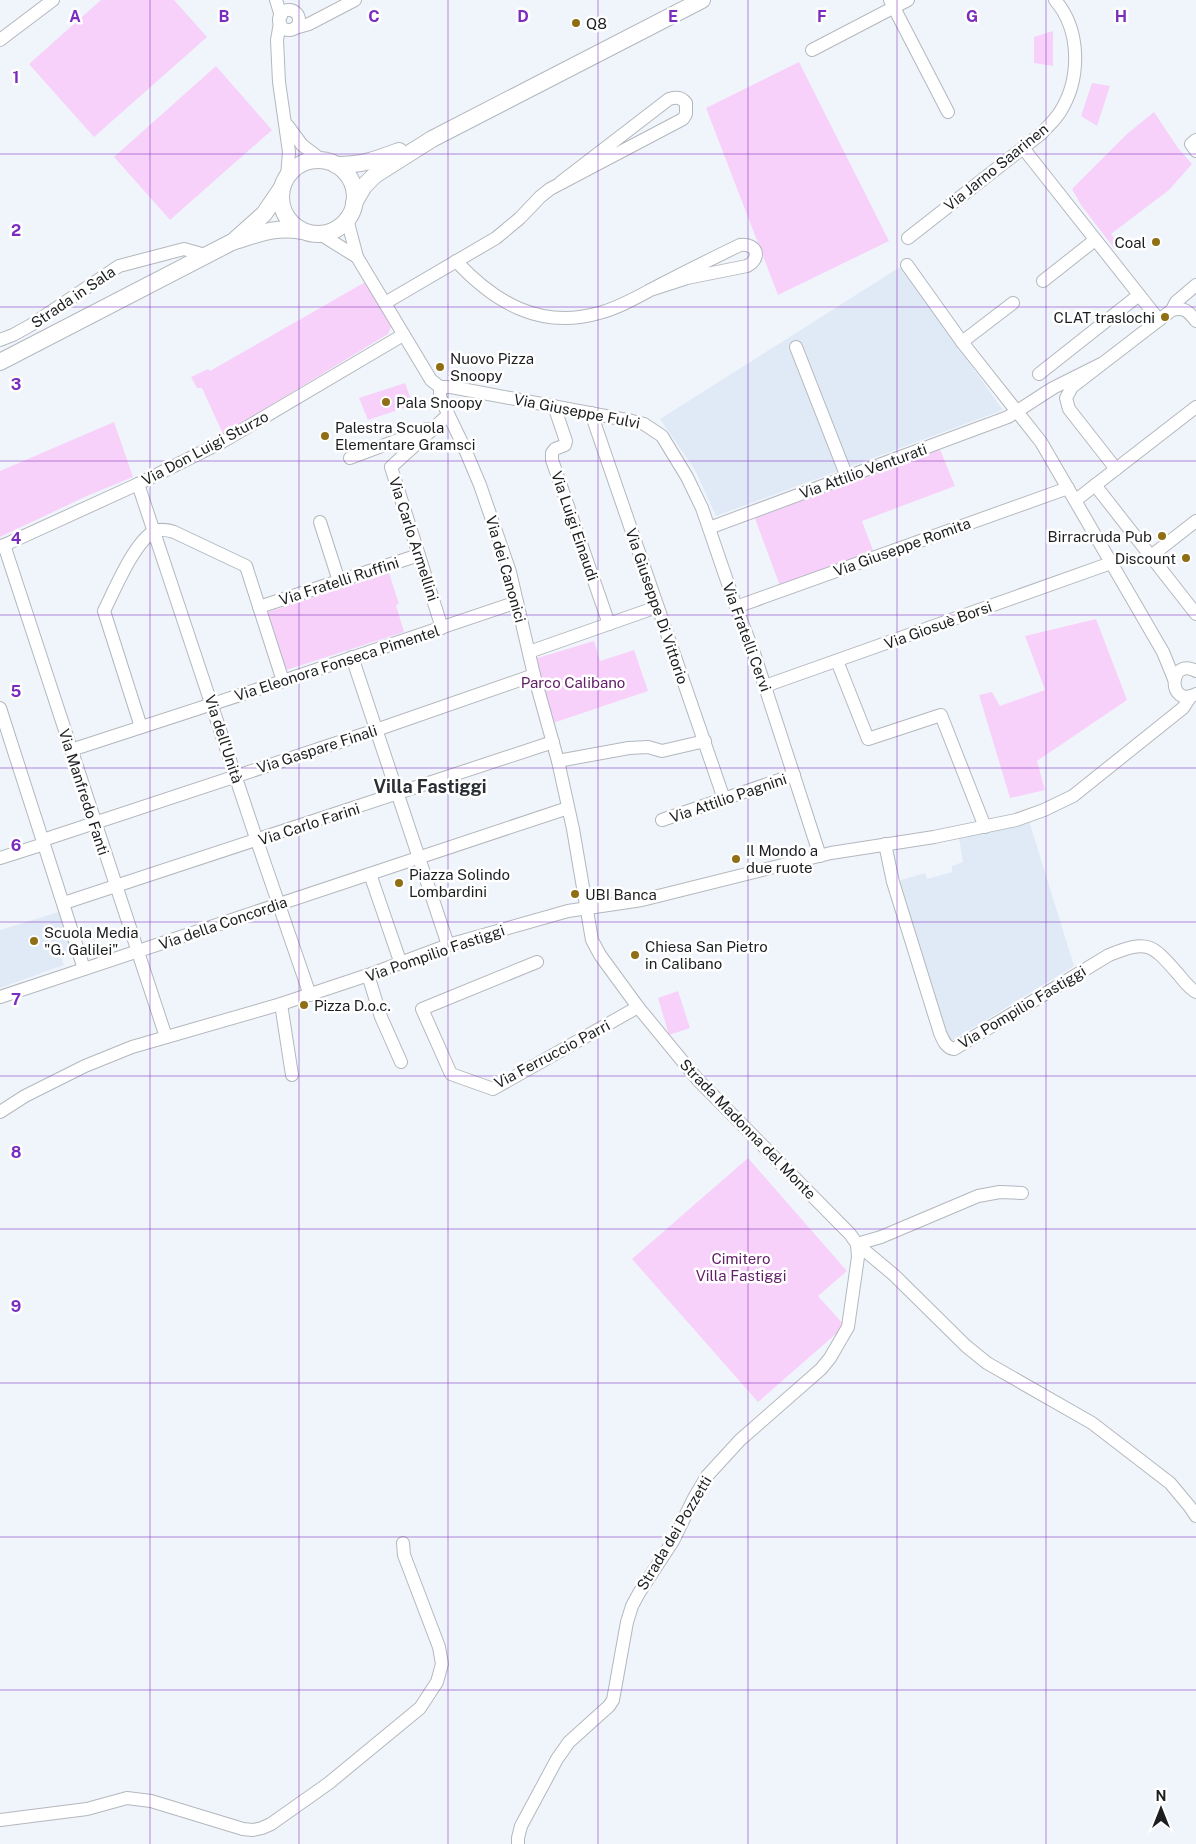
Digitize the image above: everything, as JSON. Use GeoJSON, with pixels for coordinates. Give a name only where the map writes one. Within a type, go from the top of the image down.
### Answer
{"type":"FeatureCollection","features":[{"type":"Feature","properties":{"kind":"main road"},"geometry":{"type":"LineString","coordinates":[[0,362],[232,242],[286,228],[320,234],[335,230],[347,219],[364,186],[374,175],[432,139],[702,0]]}},
{"type":"Feature","properties":{"kind":"main road"},"geometry":{"type":"LineString","coordinates":[[232,242],[264,214],[294,169],[303,164],[312,161],[357,165],[369,163],[432,139]]}},
{"type":"Feature","properties":{"kind":"main road"},"geometry":{"type":"LineString","coordinates":[[329,163],[345,172],[354,192],[354,203]]}},
{"type":"Feature","properties":{"kind":"main road"},"geometry":{"type":"LineString","coordinates":[[284,183],[280,202],[284,214],[291,224],[302,231]]}},
{"type":"Feature","properties":{"kind":"street"},"geometry":{"type":"LineString","coordinates":[[0,40],[53,0]]}},
{"type":"Feature","properties":{"kind":"street"},"geometry":{"type":"LineString","coordinates":[[276,0],[280,20],[285,29],[294,29],[309,24],[355,0]]}},
{"type":"Feature","properties":{"kind":"street"},"geometry":{"type":"LineString","coordinates":[[278,60],[285,42],[299,21],[285,0]]}},
{"type":"Feature","properties":{"kind":"street"},"geometry":{"type":"LineString","coordinates":[[812,50],[892,4],[908,0]]}},
{"type":"Feature","properties":{"kind":"street","name":"Via Jarno Saarinen"},"geometry":{"type":"LineString","coordinates":[[908,238],[1042,133],[1060,112],[1070,90],[1075,62],[1073,33],[1062,8],[1055,0]]}},
{"type":"Feature","properties":{"kind":"street"},"geometry":{"type":"LineString","coordinates":[[892,4],[948,112]]}},
{"type":"Feature","properties":{"kind":"street"},"geometry":{"type":"LineString","coordinates":[[284,183],[289,152],[278,60],[277,40],[280,20],[286,11],[322,16]]}},
{"type":"Feature","properties":{"kind":"street"},"geometry":{"type":"LineString","coordinates":[[385,303],[503,233],[540,197],[669,99],[682,98],[686,103],[686,114],[682,119],[561,182]]}},
{"type":"Feature","properties":{"kind":"street"},"geometry":{"type":"LineString","coordinates":[[285,120],[302,145],[329,163]]}},
{"type":"Feature","properties":{"kind":"street"},"geometry":{"type":"LineString","coordinates":[[1196,140],[1191,144],[1196,151]]}},
{"type":"Feature","properties":{"kind":"street"},"geometry":{"type":"LineString","coordinates":[[1022,148],[1158,320]]}},
{"type":"Feature","properties":{"kind":"street","name":"Via dei Canonici"},"geometry":{"type":"LineString","coordinates":[[347,219],[357,258],[402,335],[431,380],[440,387],[440,397],[483,493],[517,602],[534,675],[558,761],[587,908]]}},
{"type":"Feature","properties":{"kind":"street","name":"Via dei Canonici"},"geometry":{"type":"LineString","coordinates":[[320,234],[357,258]]}},
{"type":"Feature","properties":{"kind":"street"},"geometry":{"type":"LineString","coordinates":[[1043,281],[1095,240]]}},
{"type":"Feature","properties":{"kind":"street"},"geometry":{"type":"LineString","coordinates":[[456,261],[485,289],[502,301],[522,310],[543,316],[563,318],[599,313],[650,290],[740,244],[747,244],[753,247],[756,252],[756,258],[753,263],[747,266],[687,278],[650,290]]}},
{"type":"Feature","properties":{"kind":"street","name":"Strada in Sala"},"geometry":{"type":"LineString","coordinates":[[0,340],[32,325],[119,266],[184,249],[205,256]]}},
{"type":"Feature","properties":{"kind":"street"},"geometry":{"type":"LineString","coordinates":[[907,265],[962,342],[1041,442],[1163,652],[1175,685],[1183,696],[1194,695]]}},
{"type":"Feature","properties":{"kind":"street"},"geometry":{"type":"LineString","coordinates":[[1172,310],[1176,302],[1196,285]]}},
{"type":"Feature","properties":{"kind":"street"},"geometry":{"type":"LineString","coordinates":[[1039,374],[1138,295]]}},
{"type":"Feature","properties":{"kind":"street"},"geometry":{"type":"LineString","coordinates":[[962,342],[1013,302]]}},
{"type":"Feature","properties":{"kind":"street"},"geometry":{"type":"LineString","coordinates":[[1116,469],[1069,409],[1066,398],[1072,387],[1172,310],[1180,308],[1189,312],[1196,321]]}},
{"type":"Feature","properties":{"kind":"street","name":"Via Don Luigi Sturzo"},"geometry":{"type":"LineString","coordinates":[[2,546],[138,484],[222,442],[402,335]]}},
{"type":"Feature","properties":{"kind":"street"},"geometry":{"type":"LineString","coordinates":[[796,347],[846,477]]}},
{"type":"Feature","properties":{"kind":"street","name":"Via Attilio Venturati"},"geometry":{"type":"LineString","coordinates":[[709,528],[1008,417],[1053,388],[1101,364]]}},
{"type":"Feature","properties":{"kind":"street","name":"Via Giuseppe Fulvi"},"geometry":{"type":"LineString","coordinates":[[440,387],[452,387],[638,422],[653,429]]}},
{"type":"Feature","properties":{"kind":"street","name":"Via Luigi Einaudi"},"geometry":{"type":"LineString","coordinates":[[554,406],[566,441],[564,445],[552,453],[552,460],[609,624]]}},
{"type":"Feature","properties":{"kind":"street"},"geometry":{"type":"LineString","coordinates":[[1076,500],[1196,407]]}},
{"type":"Feature","properties":{"kind":"street","name":"Via Giuseppe Di Vittorio"},"geometry":{"type":"LineString","coordinates":[[591,413],[724,799]]}},
{"type":"Feature","properties":{"kind":"street","name":"Via Carlo Armellini"},"geometry":{"type":"LineString","coordinates":[[442,628],[391,467],[448,415]]}},
{"type":"Feature","properties":{"kind":"street"},"geometry":{"type":"LineString","coordinates":[[350,458],[434,427]]}},
{"type":"Feature","properties":{"kind":"street","name":"Via Fratelli Cervi"},"geometry":{"type":"LineString","coordinates":[[653,429],[662,436],[687,477],[709,528],[736,607],[756,656],[820,856]]}},
{"type":"Feature","properties":{"kind":"street","name":"Via dell'Unità"},"geometry":{"type":"LineString","coordinates":[[138,484],[310,994]]}},
{"type":"Feature","properties":{"kind":"street"},"geometry":{"type":"LineString","coordinates":[[1095,485],[1196,614]]}},
{"type":"Feature","properties":{"kind":"street","name":"Via Giuseppe Romita"},"geometry":{"type":"LineString","coordinates":[[736,607],[1068,488]]}},
{"type":"Feature","properties":{"kind":"street"},"geometry":{"type":"LineString","coordinates":[[1151,556],[1196,521]]}},
{"type":"Feature","properties":{"kind":"street"},"geometry":{"type":"LineString","coordinates":[[320,522],[339,581]]}},
{"type":"Feature","properties":{"kind":"street"},"geometry":{"type":"LineString","coordinates":[[141,727],[104,611],[139,544],[155,531],[167,530],[174,532],[246,566],[283,681]]}},
{"type":"Feature","properties":{"kind":"street","name":"Via Manfredo Fanti"},"geometry":{"type":"LineString","coordinates":[[2,546],[166,1037]]}},
{"type":"Feature","properties":{"kind":"street","name":"Via Fratelli Ruffini"},"geometry":{"type":"LineString","coordinates":[[259,607],[419,555]]}},
{"type":"Feature","properties":{"kind":"street","name":"Via Giosuè Borsi"},"geometry":{"type":"LineString","coordinates":[[765,686],[1111,563]]}},
{"type":"Feature","properties":{"kind":"street","name":"Via Eleonora Fonseca Pimentel"},"geometry":{"type":"LineString","coordinates":[[71,750],[517,602]]}},
{"type":"Feature","properties":{"kind":"street"},"geometry":{"type":"LineString","coordinates":[[529,652],[657,607]]}},
{"type":"Feature","properties":{"kind":"street"},"geometry":{"type":"LineString","coordinates":[[1163,652],[1191,670]]}},
{"type":"Feature","properties":{"kind":"street"},"geometry":{"type":"LineString","coordinates":[[352,657],[448,945]]}},
{"type":"Feature","properties":{"kind":"street"},"geometry":{"type":"LineString","coordinates":[[837,661],[868,739],[941,715],[985,827]]}},
{"type":"Feature","properties":{"kind":"street"},"geometry":{"type":"LineString","coordinates":[[1173,716],[1175,685],[1178,672],[1191,670]]}},
{"type":"Feature","properties":{"kind":"street","name":"Via Gaspare Finali"},"geometry":{"type":"LineString","coordinates":[[0,858],[94,822],[376,730],[534,675]]}},
{"type":"Feature","properties":{"kind":"street","name":"Via Pompilio Fastiggi"},"geometry":{"type":"LineString","coordinates":[[0,1112],[24,1096],[85,1066],[132,1047],[204,1028],[282,1004],[401,964],[448,945],[568,911],[642,900],[820,856],[885,844],[934,838],[1016,820],[1044,810],[1073,796],[1183,708],[1194,695]]}},
{"type":"Feature","properties":{"kind":"street"},"geometry":{"type":"LineString","coordinates":[[0,708],[84,969]]}},
{"type":"Feature","properties":{"kind":"street"},"geometry":{"type":"LineString","coordinates":[[558,761],[629,748],[648,747],[662,751],[705,741]]}},
{"type":"Feature","properties":{"kind":"street","name":"Via Carlo Farini"},"geometry":{"type":"LineString","coordinates":[[64,904],[398,795],[553,742]]}},
{"type":"Feature","properties":{"kind":"street","name":"Via Attilio Pagnini"},"geometry":{"type":"LineString","coordinates":[[662,820],[794,775]]}},
{"type":"Feature","properties":{"kind":"street","name":"Via della Concordia"},"geometry":{"type":"LineString","coordinates":[[0,997],[568,808]]}},
{"type":"Feature","properties":{"kind":"street","name":"Via Pompilio Fastiggi"},"geometry":{"type":"LineString","coordinates":[[885,844],[893,882],[940,1033],[944,1042],[951,1048],[954,1049],[1108,955],[1129,947],[1141,945],[1152,948],[1161,954],[1196,992]]}},
{"type":"Feature","properties":{"kind":"street"},"geometry":{"type":"LineString","coordinates":[[370,874],[401,964]]}},
{"type":"Feature","properties":{"kind":"street","name":"Strada Madonna del Monte"},"geometry":{"type":"LineString","coordinates":[[587,908],[592,940],[600,955],[638,1007],[698,1080],[850,1234],[857,1244],[894,1275],[966,1346],[987,1363],[1092,1422],[1170,1484],[1196,1516]]}},
{"type":"Feature","properties":{"kind":"street","name":"Via Ferruccio Parri"},"geometry":{"type":"LineString","coordinates":[[537,962],[422,1009],[451,1074],[493,1089],[638,1007]]}},
{"type":"Feature","properties":{"kind":"street"},"geometry":{"type":"LineString","coordinates":[[368,975],[381,1016],[401,1062]]}},
{"type":"Feature","properties":{"kind":"street"},"geometry":{"type":"LineString","coordinates":[[282,1004],[292,1075]]}},
{"type":"Feature","properties":{"kind":"street"},"geometry":{"type":"LineString","coordinates":[[857,1244],[880,1237],[978,1196],[1000,1192],[1022,1193]]}},
{"type":"Feature","properties":{"kind":"street","name":"Strada dei Pozzetti"},"geometry":{"type":"LineString","coordinates":[[518,1844],[521,1826],[557,1759],[569,1742],[610,1706],[613,1700],[627,1622],[632,1606],[673,1541],[707,1476],[740,1440],[821,1369],[830,1358],[848,1327],[858,1257],[857,1244]]}},
{"type":"Feature","properties":{"kind":"street"},"geometry":{"type":"LineString","coordinates":[[0,1820],[87,1809],[127,1798],[151,1801],[243,1829],[252,1830],[271,1824],[294,1809],[420,1708],[437,1682],[442,1664],[439,1647],[404,1555],[403,1543]]}},
{"type":"Feature","properties":{"kind":"shaded area"},"geometry":{"type":"Polygon","coordinates":[[[900,267],[1003,410],[716,516],[695,470],[660,419],[900,267]]]}},
{"type":"Feature","properties":{"kind":"shaded area"},"geometry":{"type":"Polygon","coordinates":[[[1029,821],[1074,966],[950,1042],[898,881],[925,873],[927,879],[952,872],[952,866],[963,862],[959,838],[1029,821]]]}},
{"type":"Feature","properties":{"kind":"shaded area","name":"Scuola Media \"G. Galilei\""},"geometry":{"type":"Polygon","coordinates":[[[59,912],[72,952],[61,956],[64,965],[0,988],[0,930],[59,912]]]}},
{"type":"Feature","properties":{"kind":"green space"},"geometry":{"type":"Polygon","coordinates":[[[101,0],[174,0],[207,37],[94,137],[29,64],[101,0]]]}},
{"type":"Feature","properties":{"kind":"green space"},"geometry":{"type":"Polygon","coordinates":[[[1053,31],[1053,66],[1034,63],[1034,37],[1053,31]]]}},
{"type":"Feature","properties":{"kind":"green space"},"geometry":{"type":"Polygon","coordinates":[[[799,62],[889,241],[778,295],[706,108],[799,62]]]}},
{"type":"Feature","properties":{"kind":"green space"},"geometry":{"type":"Polygon","coordinates":[[[216,66],[272,130],[170,220],[114,157],[216,66]]]}},
{"type":"Feature","properties":{"kind":"green space"},"geometry":{"type":"Polygon","coordinates":[[[1092,83],[1110,86],[1097,126],[1081,116],[1092,83]]]}},
{"type":"Feature","properties":{"kind":"green space"},"geometry":{"type":"Polygon","coordinates":[[[1154,112],[1178,148],[1192,164],[1169,190],[1111,234],[1119,244],[1114,248],[1081,205],[1072,189],[1127,134],[1154,112]]]}},
{"type":"Feature","properties":{"kind":"green space"},"geometry":{"type":"Polygon","coordinates":[[[367,281],[392,325],[388,334],[223,434],[202,388],[197,388],[191,377],[208,369],[210,371],[367,281]]]}},
{"type":"Feature","properties":{"kind":"green space","name":"Pala Snoopy"},"geometry":{"type":"Polygon","coordinates":[[[405,383],[413,405],[368,420],[359,398],[405,383]]]}},
{"type":"Feature","properties":{"kind":"green space"},"geometry":{"type":"Polygon","coordinates":[[[114,422],[133,477],[89,495],[0,537],[0,471],[114,422]]]}},
{"type":"Feature","properties":{"kind":"green space"},"geometry":{"type":"Polygon","coordinates":[[[939,447],[955,486],[862,521],[874,553],[780,586],[754,516],[939,447]]]}},
{"type":"Feature","properties":{"kind":"green space"},"geometry":{"type":"Polygon","coordinates":[[[389,573],[399,604],[396,605],[404,632],[286,670],[268,612],[389,573]]]}},
{"type":"Feature","properties":{"kind":"green space"},"geometry":{"type":"Polygon","coordinates":[[[1096,619],[1127,700],[1037,761],[1045,790],[1010,798],[979,695],[992,692],[1000,706],[1045,690],[1025,636],[1096,619]]]}},
{"type":"Feature","properties":{"kind":"green space","name":"Parco Calibano"},"geometry":{"type":"Polygon","coordinates":[[[594,641],[600,661],[634,650],[648,691],[553,723],[534,659],[594,641]]]}},
{"type":"Feature","properties":{"kind":"green space"},"geometry":{"type":"Polygon","coordinates":[[[678,991],[690,1028],[669,1035],[658,998],[678,991]]]}},
{"type":"Feature","properties":{"kind":"green space","name":"Cimitero Villa Fastiggi"},"geometry":{"type":"Polygon","coordinates":[[[748,1158],[847,1271],[818,1296],[845,1326],[758,1402],[632,1259],[748,1158]]]}},
{"type":"Feature","properties":{"kind":"place","name":"Q8"},"geometry":{"type":"Point","coordinates":[576,23]}},
{"type":"Feature","properties":{"kind":"place","name":"Coal"},"geometry":{"type":"Point","coordinates":[1156,242]}},
{"type":"Feature","properties":{"kind":"place","name":"CLAT traslochi"},"geometry":{"type":"Point","coordinates":[1165,317]}},
{"type":"Feature","properties":{"kind":"place","name":"Nuovo Pizza Snoopy"},"geometry":{"type":"Point","coordinates":[440,367]}},
{"type":"Feature","properties":{"kind":"place","name":"Pala Snoopy"},"geometry":{"type":"Point","coordinates":[386,402]}},
{"type":"Feature","properties":{"kind":"place","name":"Palestra Scuola Elementare Gramsci"},"geometry":{"type":"Point","coordinates":[325,436]}},
{"type":"Feature","properties":{"kind":"place","name":"Birracruda Pub"},"geometry":{"type":"Point","coordinates":[1162,536]}},
{"type":"Feature","properties":{"kind":"place","name":"Discount"},"geometry":{"type":"Point","coordinates":[1186,558]}},
{"type":"Feature","properties":{"kind":"place","name":"Il Mondo a due ruote"},"geometry":{"type":"Point","coordinates":[736,859]}},
{"type":"Feature","properties":{"kind":"place","name":"Piazza Solindo Lombardini"},"geometry":{"type":"Point","coordinates":[399,883]}},
{"type":"Feature","properties":{"kind":"place","name":"UBI Banca"},"geometry":{"type":"Point","coordinates":[575,894]}},
{"type":"Feature","properties":{"kind":"place","name":"Scuola Media \"G. Galilei\""},"geometry":{"type":"Point","coordinates":[34,941]}},
{"type":"Feature","properties":{"kind":"place","name":"Chiesa San Pietro in Calibano"},"geometry":{"type":"Point","coordinates":[635,955]}},
{"type":"Feature","properties":{"kind":"place","name":"Pizza D.o.c."},"geometry":{"type":"Point","coordinates":[304,1005]}},
{"type":"Feature","properties":{"kind":"district","name":"Villa Fastiggi"},"geometry":{"type":"Point","coordinates":[430,786]}}]}
